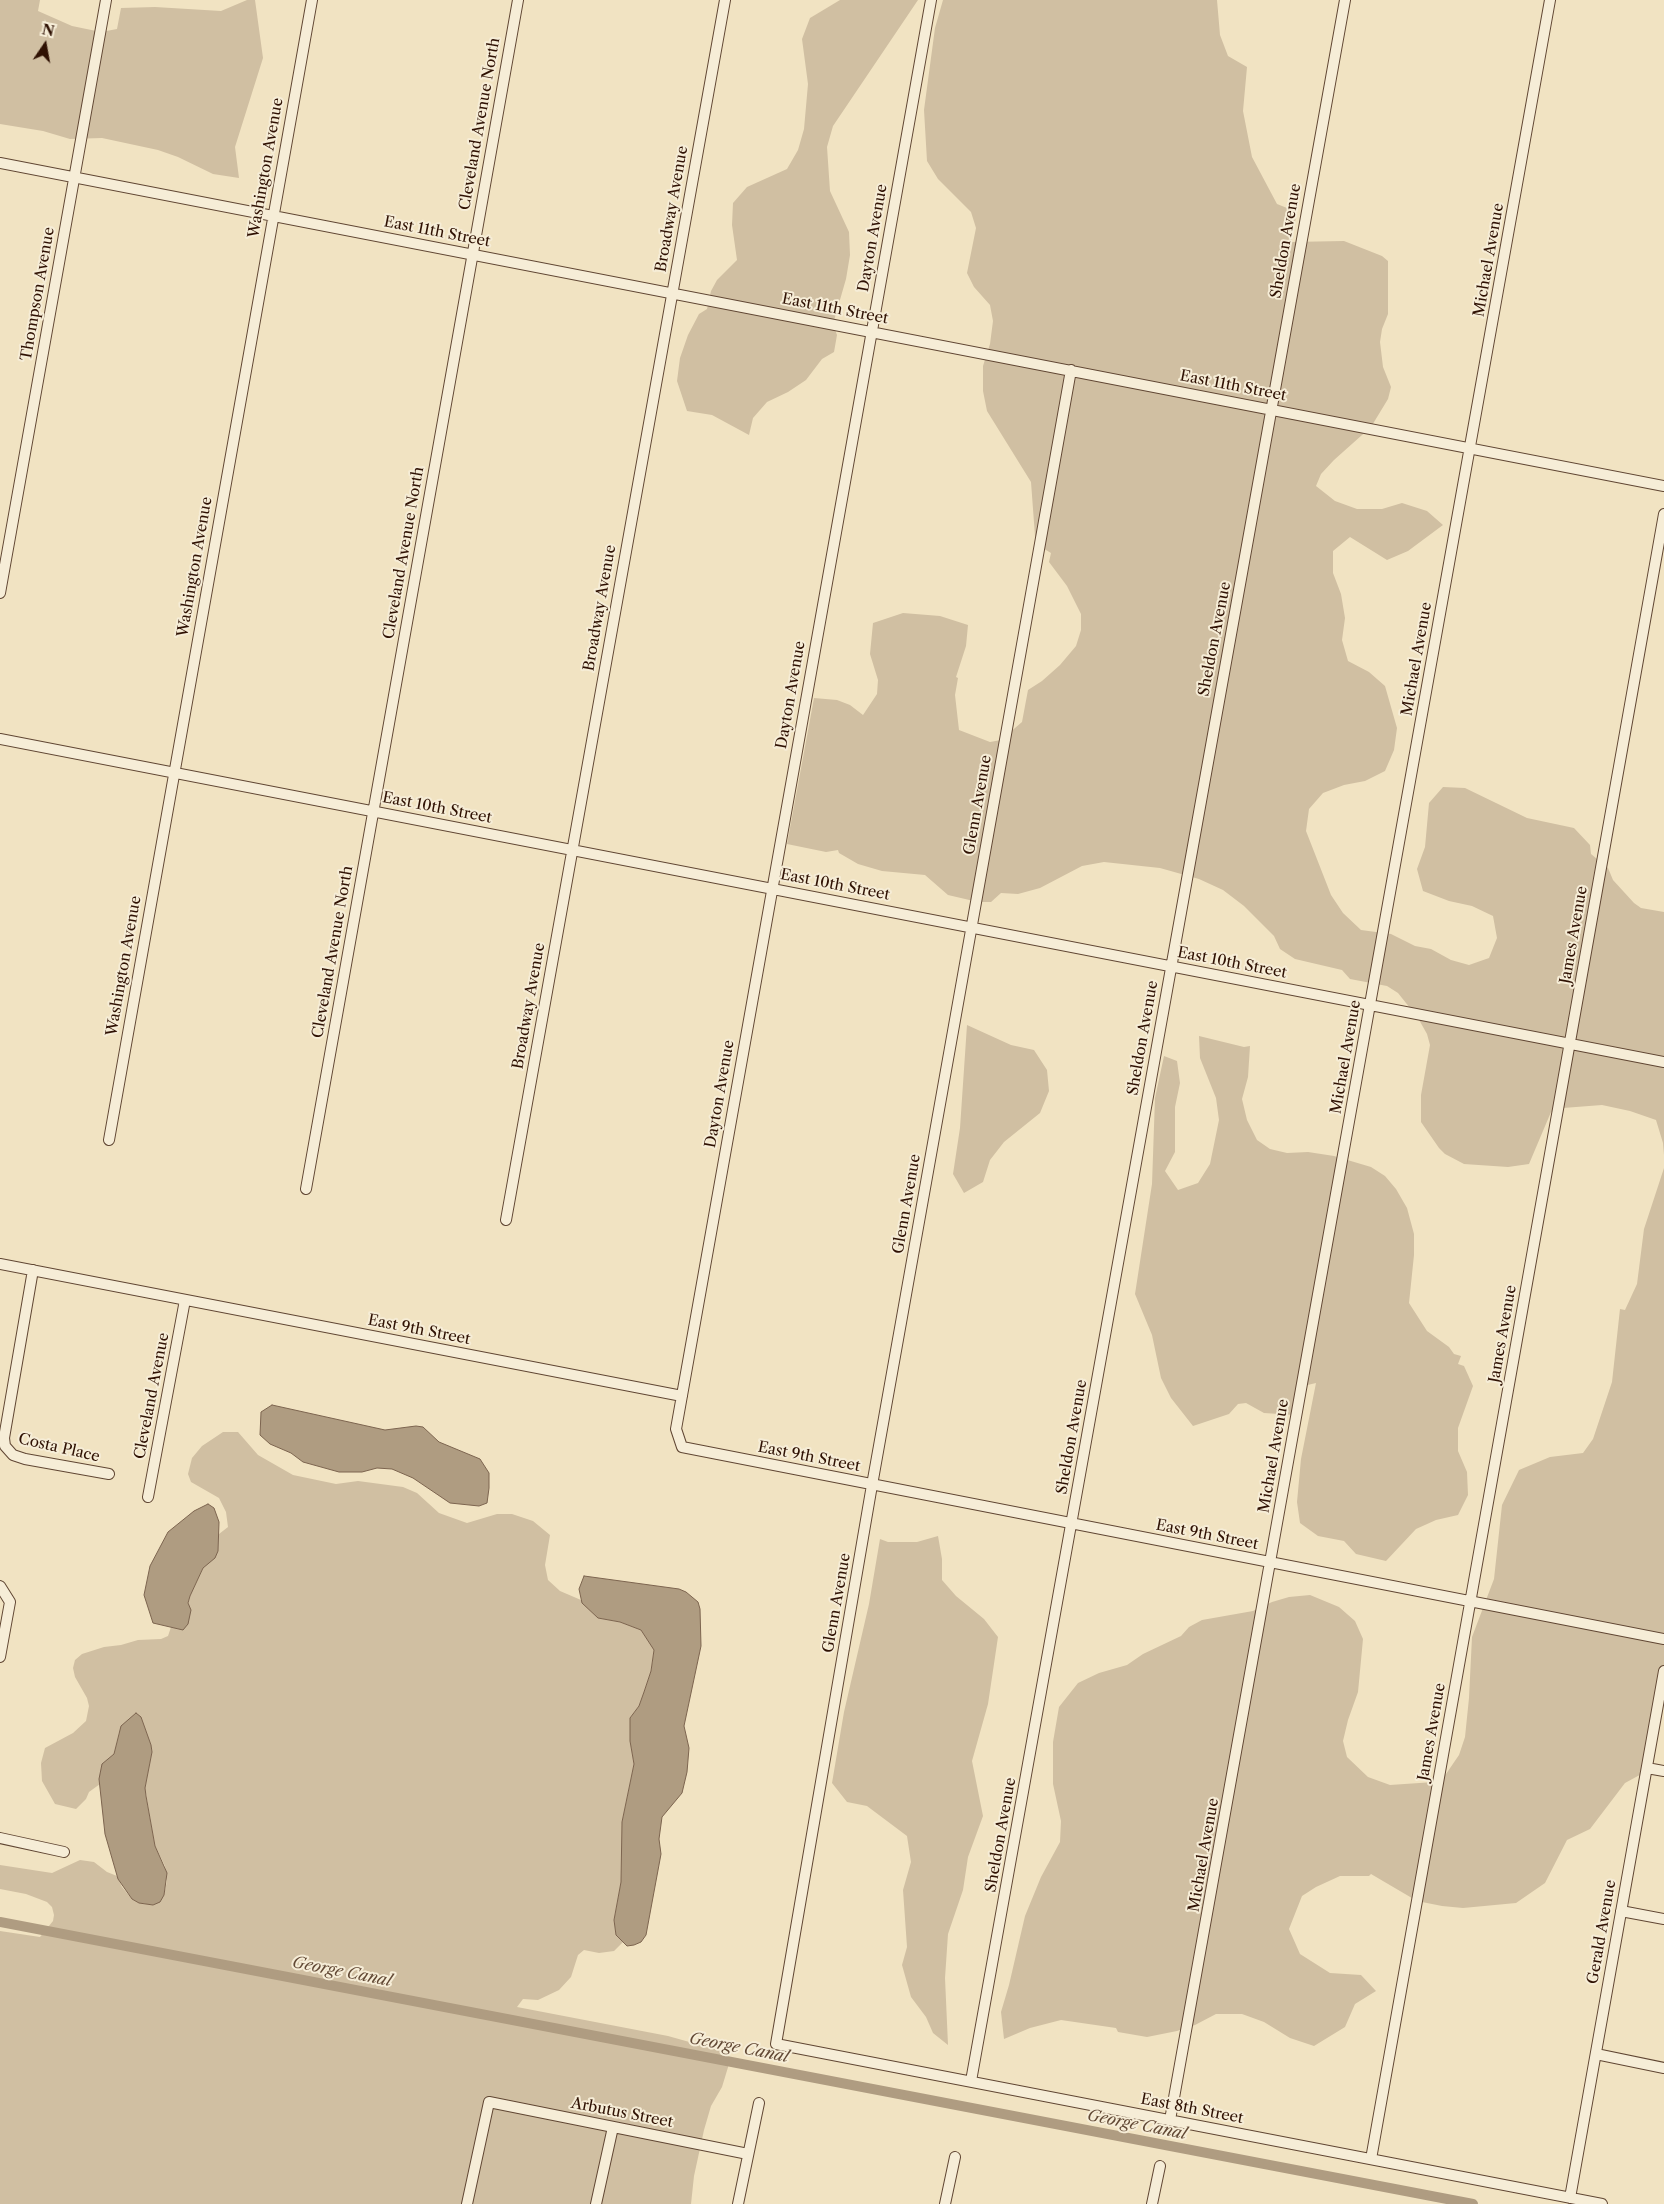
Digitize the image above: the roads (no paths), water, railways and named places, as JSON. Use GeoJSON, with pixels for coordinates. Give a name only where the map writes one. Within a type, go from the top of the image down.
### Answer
{"type":"FeatureCollection","features":[{"type":"Feature","properties":{"kind":"street","name":"Thompson Avenue"},"geometry":{"type":"LineString","coordinates":[[0,593],[106,0]]}},
{"type":"Feature","properties":{"kind":"street","name":"Washington Avenue"},"geometry":{"type":"LineString","coordinates":[[109,1140],[312,0]]}},
{"type":"Feature","properties":{"kind":"street","name":"Cleveland Avenue North"},"geometry":{"type":"LineString","coordinates":[[306,1189],[518,0]]}},
{"type":"Feature","properties":{"kind":"street","name":"Broadway Avenue"},"geometry":{"type":"LineString","coordinates":[[506,1220],[725,0]]}},
{"type":"Feature","properties":{"kind":"street","name":"Dayton Avenue"},"geometry":{"type":"LineString","coordinates":[[682,1396],[931,0]]}},
{"type":"Feature","properties":{"kind":"street","name":"Sheldon Avenue"},"geometry":{"type":"LineString","coordinates":[[972,2081],[1345,0]]}},
{"type":"Feature","properties":{"kind":"street","name":"Michael Avenue"},"geometry":{"type":"LineString","coordinates":[[1170,2120],[1550,0]]}},
{"type":"Feature","properties":{"kind":"street","name":"East 11th Street"},"geometry":{"type":"LineString","coordinates":[[0,163],[1664,486]]}},
{"type":"Feature","properties":{"kind":"street","name":"Glenn Avenue"},"geometry":{"type":"LineString","coordinates":[[776,2044],[872,1485],[1071,370]]}},
{"type":"Feature","properties":{"kind":"street","name":"James Avenue"},"geometry":{"type":"LineString","coordinates":[[1371,2159],[1664,514]]}},
{"type":"Feature","properties":{"kind":"street","name":"East 10th Street"},"geometry":{"type":"LineString","coordinates":[[0,739],[1664,1062]]}},
{"type":"Feature","properties":{"kind":"street","name":"East 9th Street"},"geometry":{"type":"LineString","coordinates":[[0,1264],[682,1396],[676,1429],[682,1447],[1664,1639]]}},
{"type":"Feature","properties":{"kind":"street","name":"Costa Place"},"geometry":{"type":"LineString","coordinates":[[33,1270],[4,1438],[5,1446],[13,1455],[25,1459],[109,1474]]}},
{"type":"Feature","properties":{"kind":"street","name":"Cleveland Avenue"},"geometry":{"type":"LineString","coordinates":[[148,1497],[185,1300]]}},
{"type":"Feature","properties":{"kind":"street"},"geometry":{"type":"LineString","coordinates":[[0,1586],[10,1602],[0,1657]]}},
{"type":"Feature","properties":{"kind":"street","name":"Gerald Avenue"},"geometry":{"type":"LineString","coordinates":[[1570,2198],[1664,1671]]}},
{"type":"Feature","properties":{"kind":"street"},"geometry":{"type":"LineString","coordinates":[[1647,1768],[1664,1771]]}},
{"type":"Feature","properties":{"kind":"street"},"geometry":{"type":"LineString","coordinates":[[0,1838],[64,1852]]}},
{"type":"Feature","properties":{"kind":"street"},"geometry":{"type":"LineString","coordinates":[[1621,1911],[1664,1919]]}},
{"type":"Feature","properties":{"kind":"street","name":"East 8th Street"},"geometry":{"type":"LineString","coordinates":[[776,2044],[1602,2204]]}},
{"type":"Feature","properties":{"kind":"street"},"geometry":{"type":"LineString","coordinates":[[1596,2054],[1664,2068]]}},
{"type":"Feature","properties":{"kind":"street","name":"Arbutus Street"},"geometry":{"type":"LineString","coordinates":[[467,2204],[489,2102],[748,2154]]}},
{"type":"Feature","properties":{"kind":"street"},"geometry":{"type":"LineString","coordinates":[[738,2204],[759,2102]]}},
{"type":"Feature","properties":{"kind":"street"},"geometry":{"type":"LineString","coordinates":[[596,2204],[612,2127]]}},
{"type":"Feature","properties":{"kind":"street"},"geometry":{"type":"LineString","coordinates":[[945,2204],[955,2157]]}},
{"type":"Feature","properties":{"kind":"street"},"geometry":{"type":"LineString","coordinates":[[1152,2204],[1160,2166]]}},
{"type":"Feature","properties":{"kind":"waterway","name":"George Canal"},"geometry":{"type":"LineString","coordinates":[[0,1922],[1473,2204]]}}]}
